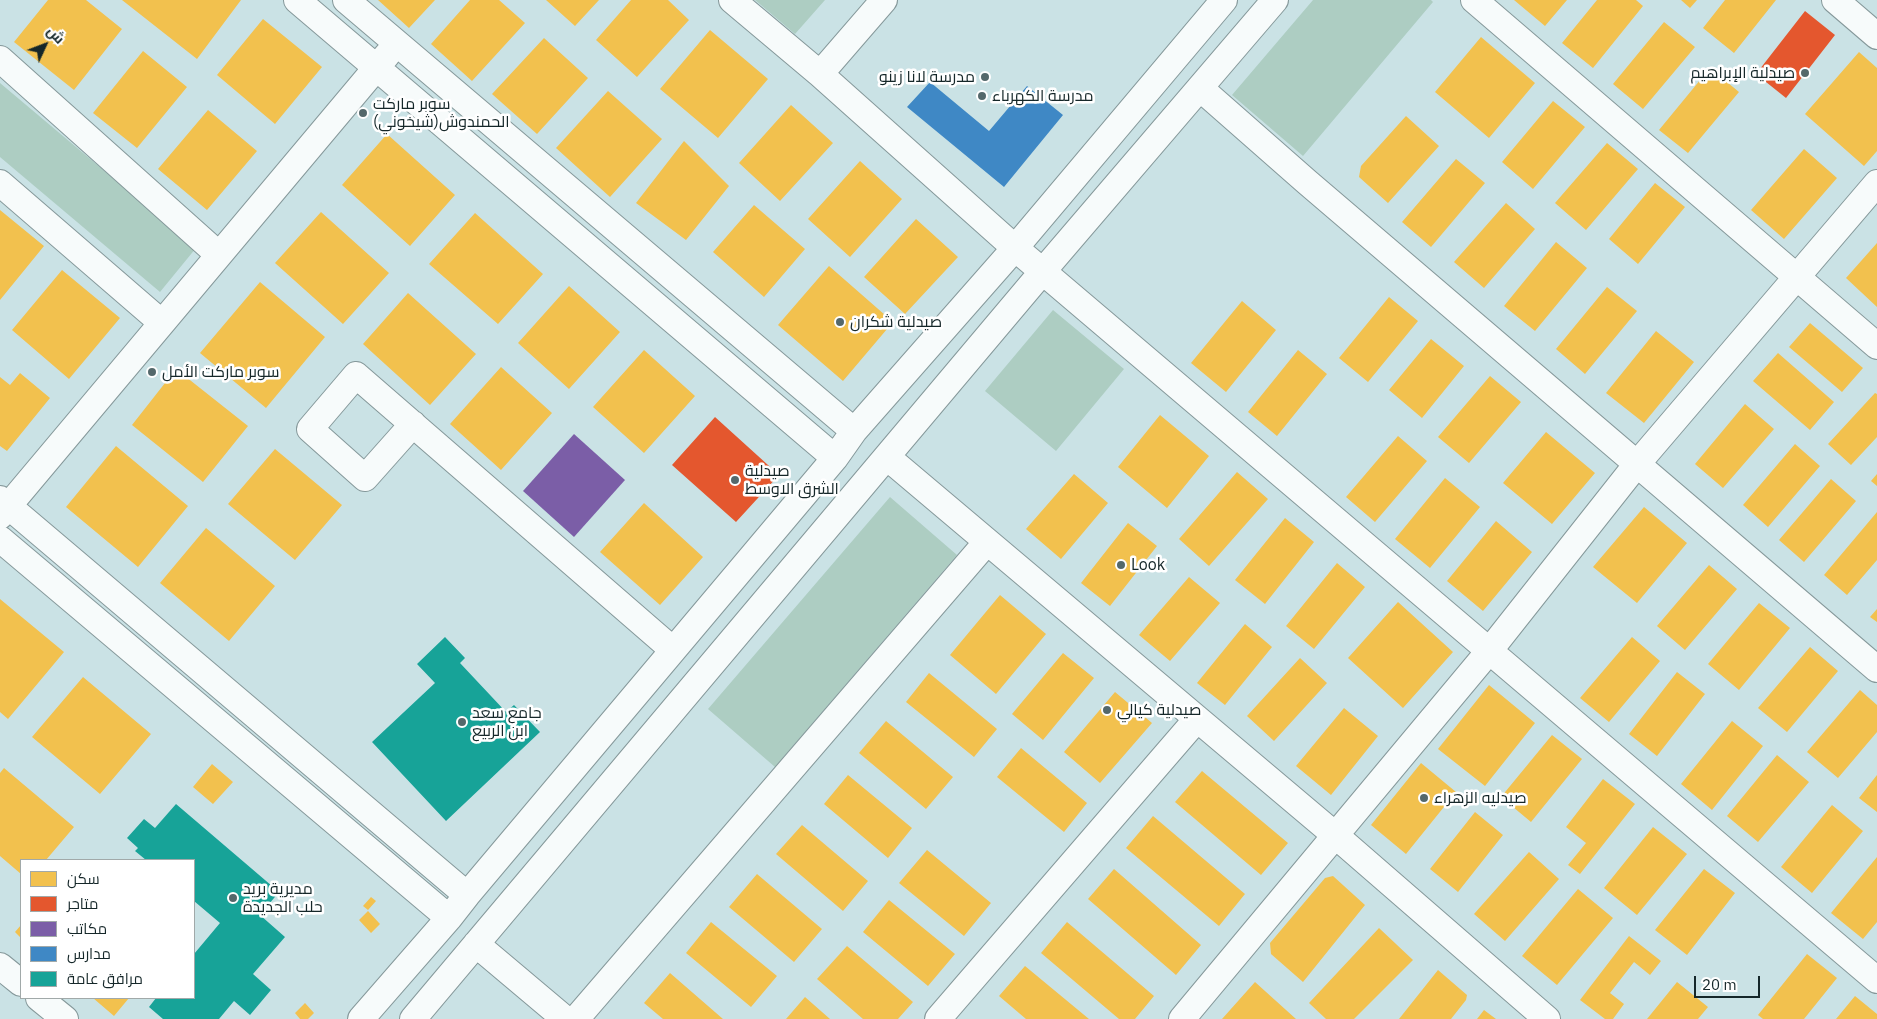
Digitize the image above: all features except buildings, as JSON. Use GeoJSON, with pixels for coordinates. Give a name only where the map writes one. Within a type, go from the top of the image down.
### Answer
{"type":"FeatureCollection","features":[{"type":"Feature","properties":{"kind":"street"},"geometry":{"type":"LineString","coordinates":[[297,0],[835,458]]}},
{"type":"Feature","properties":{"kind":"street"},"geometry":{"type":"LineString","coordinates":[[346,0],[854,432]]}},
{"type":"Feature","properties":{"kind":"street"},"geometry":{"type":"LineString","coordinates":[[732,0],[820,74],[1015,248],[1877,980]]}},
{"type":"Feature","properties":{"kind":"street"},"geometry":{"type":"LineString","coordinates":[[820,74],[884,0]]}},
{"type":"Feature","properties":{"kind":"street"},"geometry":{"type":"LineString","coordinates":[[361,1019],[450,918],[466,894],[835,458],[854,432],[1015,248],[1224,0]]}},
{"type":"Feature","properties":{"kind":"street"},"geometry":{"type":"LineString","coordinates":[[413,1019],[1043,271],[1275,0]]}},
{"type":"Feature","properties":{"kind":"street"},"geometry":{"type":"LineString","coordinates":[[1474,0],[1877,346]]}},
{"type":"Feature","properties":{"kind":"street"},"geometry":{"type":"LineString","coordinates":[[1835,0],[1877,36]]}},
{"type":"Feature","properties":{"kind":"street"},"geometry":{"type":"LineString","coordinates":[[397,43],[162,323],[3,507],[466,894]]}},
{"type":"Feature","properties":{"kind":"street"},"geometry":{"type":"LineString","coordinates":[[0,60],[219,255]]}},
{"type":"Feature","properties":{"kind":"street"},"geometry":{"type":"LineString","coordinates":[[1200,88],[1307,182],[1877,669]]}},
{"type":"Feature","properties":{"kind":"street"},"geometry":{"type":"LineString","coordinates":[[0,183],[162,323]]}},
{"type":"Feature","properties":{"kind":"street"},"geometry":{"type":"LineString","coordinates":[[1182,1019],[1490,650],[1637,464],[1877,183]]}},
{"type":"Feature","properties":{"kind":"street"},"geometry":{"type":"LineString","coordinates":[[413,424],[672,650]]}},
{"type":"Feature","properties":{"kind":"street"},"geometry":{"type":"LineString","coordinates":[[886,457],[1335,835],[1546,1019]]}},
{"type":"Feature","properties":{"kind":"street"},"geometry":{"type":"LineString","coordinates":[[0,539],[450,918]]}},
{"type":"Feature","properties":{"kind":"street"},"geometry":{"type":"LineString","coordinates":[[576,1019],[986,543]]}},
{"type":"Feature","properties":{"kind":"street"},"geometry":{"type":"LineString","coordinates":[[938,1019],[1197,718]]}},
{"type":"Feature","properties":{"kind":"street"},"geometry":{"type":"LineString","coordinates":[[476,944],[565,1019]]}},
{"type":"Feature","properties":{"kind":"street"},"geometry":{"type":"LineString","coordinates":[[0,966],[20,982]]}},
{"type":"Feature","properties":{"kind":"street"},"geometry":{"type":"LineString","coordinates":[[40,999],[66,1019]]}},
{"type":"Feature","properties":{"kind":"green space"},"geometry":{"type":"Polygon","coordinates":[[[755,0],[825,0],[795,34],[755,0]]]}},
{"type":"Feature","properties":{"kind":"green space"},"geometry":{"type":"Polygon","coordinates":[[[1313,0],[1431,0],[1433,2],[1303,156],[1232,95],[1313,0]]]}},
{"type":"Feature","properties":{"kind":"green space"},"geometry":{"type":"Polygon","coordinates":[[[0,83],[196,248],[160,292],[0,157],[0,83]]]}},
{"type":"Feature","properties":{"kind":"green space"},"geometry":{"type":"Polygon","coordinates":[[[1053,310],[1124,369],[1056,451],[985,391],[1053,310]]]}},
{"type":"Feature","properties":{"kind":"green space"},"geometry":{"type":"Polygon","coordinates":[[[890,497],[957,555],[775,767],[708,709],[890,497]]]}},
{"type":"Feature","properties":{"kind":"place","name":"صيدلية الإبراهيم"},"geometry":{"type":"Point","coordinates":[1805,73]}},
{"type":"Feature","properties":{"kind":"place","name":"مدرسة لانا زينو"},"geometry":{"type":"Point","coordinates":[985,77]}},
{"type":"Feature","properties":{"kind":"place","name":"مدرسة الكهرباء"},"geometry":{"type":"Point","coordinates":[982,96]}},
{"type":"Feature","properties":{"kind":"place","name":"سوبر ماركت الحمندوش(شيخوني)"},"geometry":{"type":"Point","coordinates":[363,113]}},
{"type":"Feature","properties":{"kind":"place","name":"صيدلية شكران"},"geometry":{"type":"Point","coordinates":[840,322]}},
{"type":"Feature","properties":{"kind":"place","name":"سوبر ماركت الأمل"},"geometry":{"type":"Point","coordinates":[152,372]}},
{"type":"Feature","properties":{"kind":"place","name":"صيدلية الشرق الاوسط"},"geometry":{"type":"Point","coordinates":[735,480]}},
{"type":"Feature","properties":{"kind":"place","name":"Look"},"geometry":{"type":"Point","coordinates":[1121,565]}},
{"type":"Feature","properties":{"kind":"place","name":"صيدلية كيالي"},"geometry":{"type":"Point","coordinates":[1107,710]}},
{"type":"Feature","properties":{"kind":"place","name":"جامع سعد ابن الربيع"},"geometry":{"type":"Point","coordinates":[462,722]}},
{"type":"Feature","properties":{"kind":"place","name":"صيدليه الزهراء"},"geometry":{"type":"Point","coordinates":[1424,798]}},
{"type":"Feature","properties":{"kind":"place","name":"مديرية بريد حلب الجديدة"},"geometry":{"type":"Point","coordinates":[233,898]}}]}
